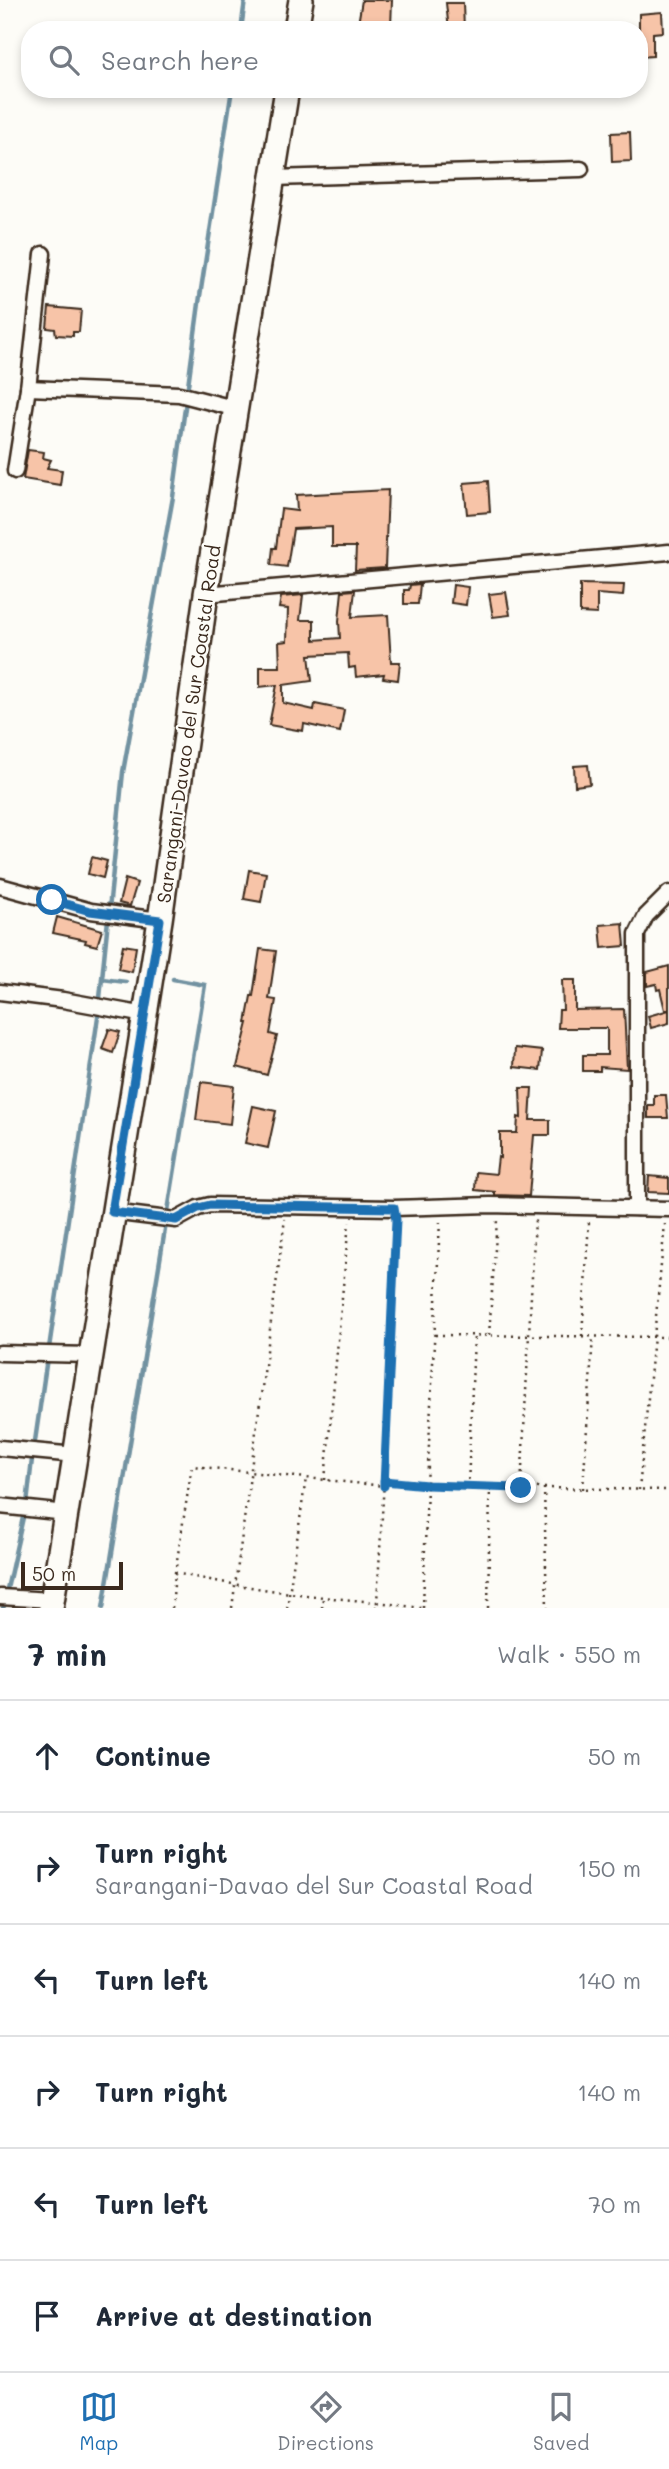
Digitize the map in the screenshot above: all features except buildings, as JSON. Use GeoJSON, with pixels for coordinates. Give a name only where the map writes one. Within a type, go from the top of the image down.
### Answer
{"type":"FeatureCollection","features":[{"type":"Feature","properties":{"kind":"main road"},"geometry":{"type":"LineString","coordinates":[[297,21],[300,0]]}},
{"type":"Feature","properties":{"kind":"main road","name":"Sarangani-Davao del Sur Coastal Road"},"geometry":{"type":"LineString","coordinates":[[52,1604],[160,920],[206,594],[286,98]]}},
{"type":"Feature","properties":{"kind":"street"},"geometry":{"type":"LineString","coordinates":[[273,178],[581,169]]}},
{"type":"Feature","properties":{"kind":"street"},"geometry":{"type":"LineString","coordinates":[[15,471],[28,388],[43,254]]}},
{"type":"Feature","properties":{"kind":"street"},"geometry":{"type":"LineString","coordinates":[[28,388],[179,394],[237,410]]}},
{"type":"Feature","properties":{"kind":"street"},"geometry":{"type":"LineString","coordinates":[[206,594],[669,552]]}},
{"type":"Feature","properties":{"kind":"street"},"geometry":{"type":"LineString","coordinates":[[0,886],[90,911],[160,920]]}},
{"type":"Feature","properties":{"kind":"street"},"geometry":{"type":"LineString","coordinates":[[637,1208],[637,934],[646,916],[669,893]]}},
{"type":"Feature","properties":{"kind":"street"},"geometry":{"type":"LineString","coordinates":[[0,992],[145,1015]]}},
{"type":"Feature","properties":{"kind":"street"},"geometry":{"type":"LineString","coordinates":[[112,1212],[176,1220],[210,1205],[394,1208],[490,1205],[669,1209]]}},
{"type":"Feature","properties":{"kind":"street"},"geometry":{"type":"LineString","coordinates":[[0,1353],[92,1355]]}},
{"type":"Feature","properties":{"kind":"street"},"geometry":{"type":"LineString","coordinates":[[0,1448],[76,1455]]}},
{"type":"Feature","properties":{"kind":"street"},"geometry":{"type":"LineString","coordinates":[[0,1506],[67,1513]]}},
{"type":"Feature","properties":{"kind":"street"},"geometry":{"type":"LineString","coordinates":[[0,1597],[52,1604]]}},
{"type":"Feature","properties":{"kind":"path"},"geometry":{"type":"LineString","coordinates":[[232,1608],[287,1206]]}},
{"type":"Feature","properties":{"kind":"path"},"geometry":{"type":"LineString","coordinates":[[376,1608],[396,1220],[394,1208]]}},
{"type":"Feature","properties":{"kind":"path"},"geometry":{"type":"LineString","coordinates":[[489,1335],[498,1214]]}},
{"type":"Feature","properties":{"kind":"path"},"geometry":{"type":"LineString","coordinates":[[521,1488],[536,1214]]}},
{"type":"Feature","properties":{"kind":"path"},"geometry":{"type":"LineString","coordinates":[[175,1573],[235,1586],[422,1608],[441,1215]]}},
{"type":"Feature","properties":{"kind":"path"},"geometry":{"type":"LineString","coordinates":[[582,1336],[589,1216]]}},
{"type":"Feature","properties":{"kind":"path"},"geometry":{"type":"LineString","coordinates":[[326,1480],[349,1218]]}},
{"type":"Feature","properties":{"kind":"path"},"geometry":{"type":"LineString","coordinates":[[639,1490],[665,1224]]}},
{"type":"Feature","properties":{"kind":"path"},"geometry":{"type":"LineString","coordinates":[[435,1335],[669,1337]]}},
{"type":"Feature","properties":{"kind":"path"},"geometry":{"type":"LineString","coordinates":[[468,1487],[474,1335]]}},
{"type":"Feature","properties":{"kind":"path"},"geometry":{"type":"LineString","coordinates":[[583,1489],[593,1336]]}},
{"type":"Feature","properties":{"kind":"path"},"geometry":{"type":"LineString","coordinates":[[172,1608],[191,1466],[195,1464],[384,1486]]}},
{"type":"Feature","properties":{"kind":"path"},"geometry":{"type":"LineString","coordinates":[[287,1608],[306,1478]]}},
{"type":"Feature","properties":{"kind":"path"},"geometry":{"type":"LineString","coordinates":[[384,1486],[384,1481],[490,1488],[669,1490]]}},
{"type":"Feature","properties":{"kind":"path"},"geometry":{"type":"LineString","coordinates":[[488,1608],[490,1488]]}},
{"type":"Feature","properties":{"kind":"path"},"geometry":{"type":"LineString","coordinates":[[544,1488],[547,1608]]}},
{"type":"Feature","properties":{"kind":"path"},"geometry":{"type":"LineString","coordinates":[[322,1608],[323,1598]]}},
{"type":"Feature","properties":{"kind":"waterway"},"geometry":{"type":"LineString","coordinates":[[242,21],[245,0]]}},
{"type":"Feature","properties":{"kind":"waterway"},"geometry":{"type":"LineString","coordinates":[[100,998],[123,772],[173,497],[231,98]]}},
{"type":"Feature","properties":{"kind":"waterway"},"geometry":{"type":"LineString","coordinates":[[102,979],[126,982]]}},
{"type":"Feature","properties":{"kind":"waterway"},"geometry":{"type":"LineString","coordinates":[[103,1608],[205,985],[173,979]]}},
{"type":"Feature","properties":{"kind":"waterway"},"geometry":{"type":"LineString","coordinates":[[49,1348],[99,1010]]}},
{"type":"Feature","properties":{"kind":"waterway"},"geometry":{"type":"LineString","coordinates":[[34,1448],[47,1358]]}},
{"type":"Feature","properties":{"kind":"waterway"},"geometry":{"type":"LineString","coordinates":[[27,1504],[32,1459]]}},
{"type":"Feature","properties":{"kind":"waterway"},"geometry":{"type":"LineString","coordinates":[[7,1589],[24,1513]]}},
{"type":"Feature","properties":{"kind":"route"},"geometry":{"type":"LineString","coordinates":[[52,900],[90,911],[160,920],[112,1212],[176,1220],[210,1205],[394,1208],[396,1220],[384,1486],[384,1481],[427,1485],[521,1488]]}}]}
